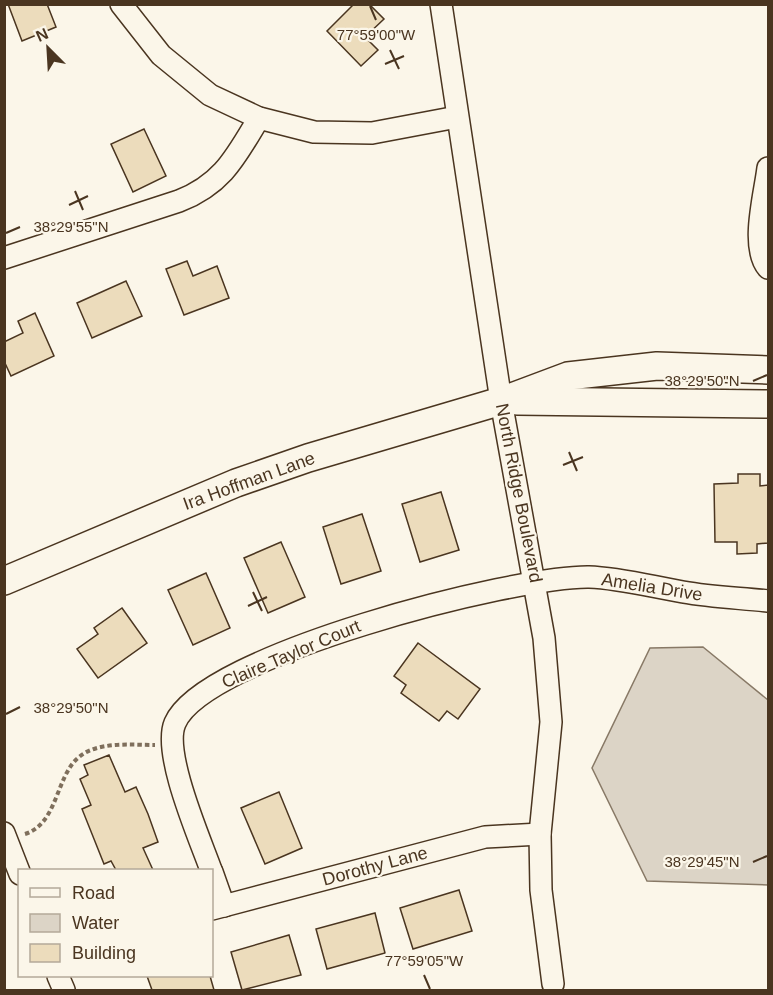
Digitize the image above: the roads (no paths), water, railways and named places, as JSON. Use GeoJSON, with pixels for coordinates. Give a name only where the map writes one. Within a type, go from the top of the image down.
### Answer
{"type":"FeatureCollection","features":[{"type":"Feature","properties":{"kind":"main road","name":"Ira Hoffman Lane"},"geometry":{"type":"LineString","coordinates":[[4,581],[236,483],[308,458],[501,401],[568,376],[657,366],[768,370]]}},
{"type":"Feature","properties":{"kind":"main road","name":"Ira Hoffman Lane"},"geometry":{"type":"LineString","coordinates":[[501,401],[768,404]]}},
{"type":"Feature","properties":{"kind":"street"},"geometry":{"type":"LineString","coordinates":[[121,4],[161,55],[210,95],[259,118],[314,132],[372,133],[457,117]]}},
{"type":"Feature","properties":{"kind":"street","name":"North Ridge Boulevard"},"geometry":{"type":"LineString","coordinates":[[441,4],[501,401],[544,638],[551,722],[540,834],[541,890],[553,984]]}},
{"type":"Feature","properties":{"kind":"street"},"geometry":{"type":"LineString","coordinates":[[4,258],[179,201],[206,189],[232,162],[259,118]]}},
{"type":"Feature","properties":{"kind":"street"},"geometry":{"type":"LineString","coordinates":[[768,168],[759,239],[768,268]]}},
{"type":"Feature","properties":{"kind":"street","name":"Amelia Drive"},"geometry":{"type":"LineString","coordinates":[[535,581],[590,577],[698,594],[768,601]]}},
{"type":"Feature","properties":{"kind":"street","name":"Claire Taylor Court"},"geometry":{"type":"LineString","coordinates":[[210,869],[181,787],[172,744],[174,725],[185,705],[225,679],[366,623],[535,581]]}},
{"type":"Feature","properties":{"kind":"street","name":"Dorothy Lane"},"geometry":{"type":"LineString","coordinates":[[218,907],[485,837],[540,834]]}},
{"type":"Feature","properties":{"kind":"street"},"geometry":{"type":"LineString","coordinates":[[6,836],[18,869]]}},
{"type":"Feature","properties":{"kind":"street","name":"Claire Taylor Court"},"geometry":{"type":"LineString","coordinates":[[213,881],[218,907]]}},
{"type":"Feature","properties":{"kind":"water"},"geometry":{"type":"Polygon","coordinates":[[[703,647],[768,700],[768,885],[647,881],[592,768],[650,648],[703,647]]]}}]}
